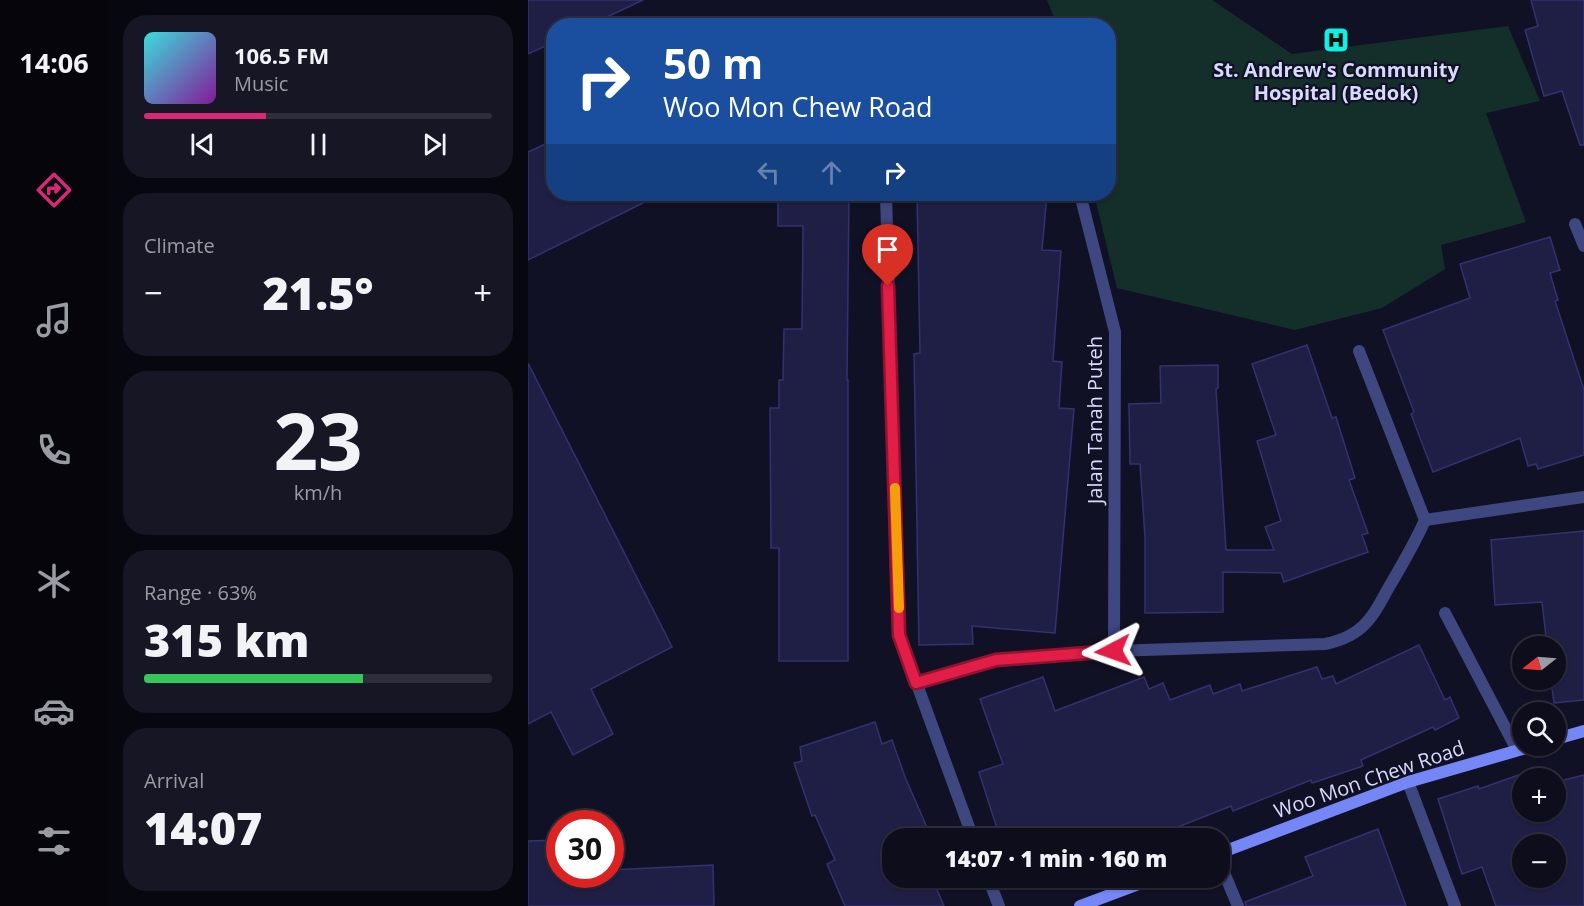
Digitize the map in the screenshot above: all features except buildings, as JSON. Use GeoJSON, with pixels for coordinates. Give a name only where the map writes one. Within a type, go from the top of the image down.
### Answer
{"type":"FeatureCollection","features":[{"type":"Feature","properties":{"kind":"street"},"geometry":{"type":"LineString","coordinates":[[886,201],[899,635],[970,828]]}},
{"type":"Feature","properties":{"kind":"street","name":"Jalan Tanah Puteh"},"geometry":{"type":"LineString","coordinates":[[1082,201],[1115,332],[1113,651]]}},
{"type":"Feature","properties":{"kind":"street"},"geometry":{"type":"LineString","coordinates":[[1575,224],[1584,246]]}},
{"type":"Feature","properties":{"kind":"street"},"geometry":{"type":"LineString","coordinates":[[916,683],[996,660],[1113,651],[1325,644],[1337,642],[1366,623],[1425,520],[1359,351]]}},
{"type":"Feature","properties":{"kind":"street"},"geometry":{"type":"LineString","coordinates":[[1425,520],[1584,497]]}},
{"type":"Feature","properties":{"kind":"street"},"geometry":{"type":"LineString","coordinates":[[1445,613],[1512,740]]}},
{"type":"Feature","properties":{"kind":"street"},"geometry":{"type":"LineString","coordinates":[[1566,736],[1584,731]]}},
{"type":"Feature","properties":{"kind":"street","name":"Woo Mon Chew Road"},"geometry":{"type":"LineString","coordinates":[[1230,849],[1408,782],[1512,751]]}},
{"type":"Feature","properties":{"kind":"street"},"geometry":{"type":"LineString","coordinates":[[1408,782],[1455,906]]}},
{"type":"Feature","properties":{"kind":"street"},"geometry":{"type":"LineString","coordinates":[[1230,887],[1238,906]]}},
{"type":"Feature","properties":{"kind":"street"},"geometry":{"type":"LineString","coordinates":[[992,888],[999,906]]}},
{"type":"Feature","properties":{"kind":"street"},"geometry":{"type":"LineString","coordinates":[[1080,906],[1128,888]]}},
{"type":"Feature","properties":{"kind":"green space"},"geometry":{"type":"Polygon","coordinates":[[[1047,0],[1212,0],[1292,54],[1508,26],[1540,101],[1486,113],[1526,222],[1441,245],[1445,269],[1382,308],[1295,330],[1117,288],[1096,201],[1116,201],[1116,18],[1054,18],[1047,0]]]}},
{"type":"Feature","properties":{"kind":"slow traffic"},"geometry":{"type":"LineString","coordinates":[[895,488],[899,608]]}},
{"type":"Feature","properties":{"kind":"place","name":"St. Andrew's Community Hospital (Bedok)"},"geometry":{"type":"Point","coordinates":[1336,40]}},
{"type":"Feature","properties":{"kind":"route"},"geometry":{"type":"LineString","coordinates":[[888,286],[899,635],[916,683],[996,660],[1113,651]]}}]}
